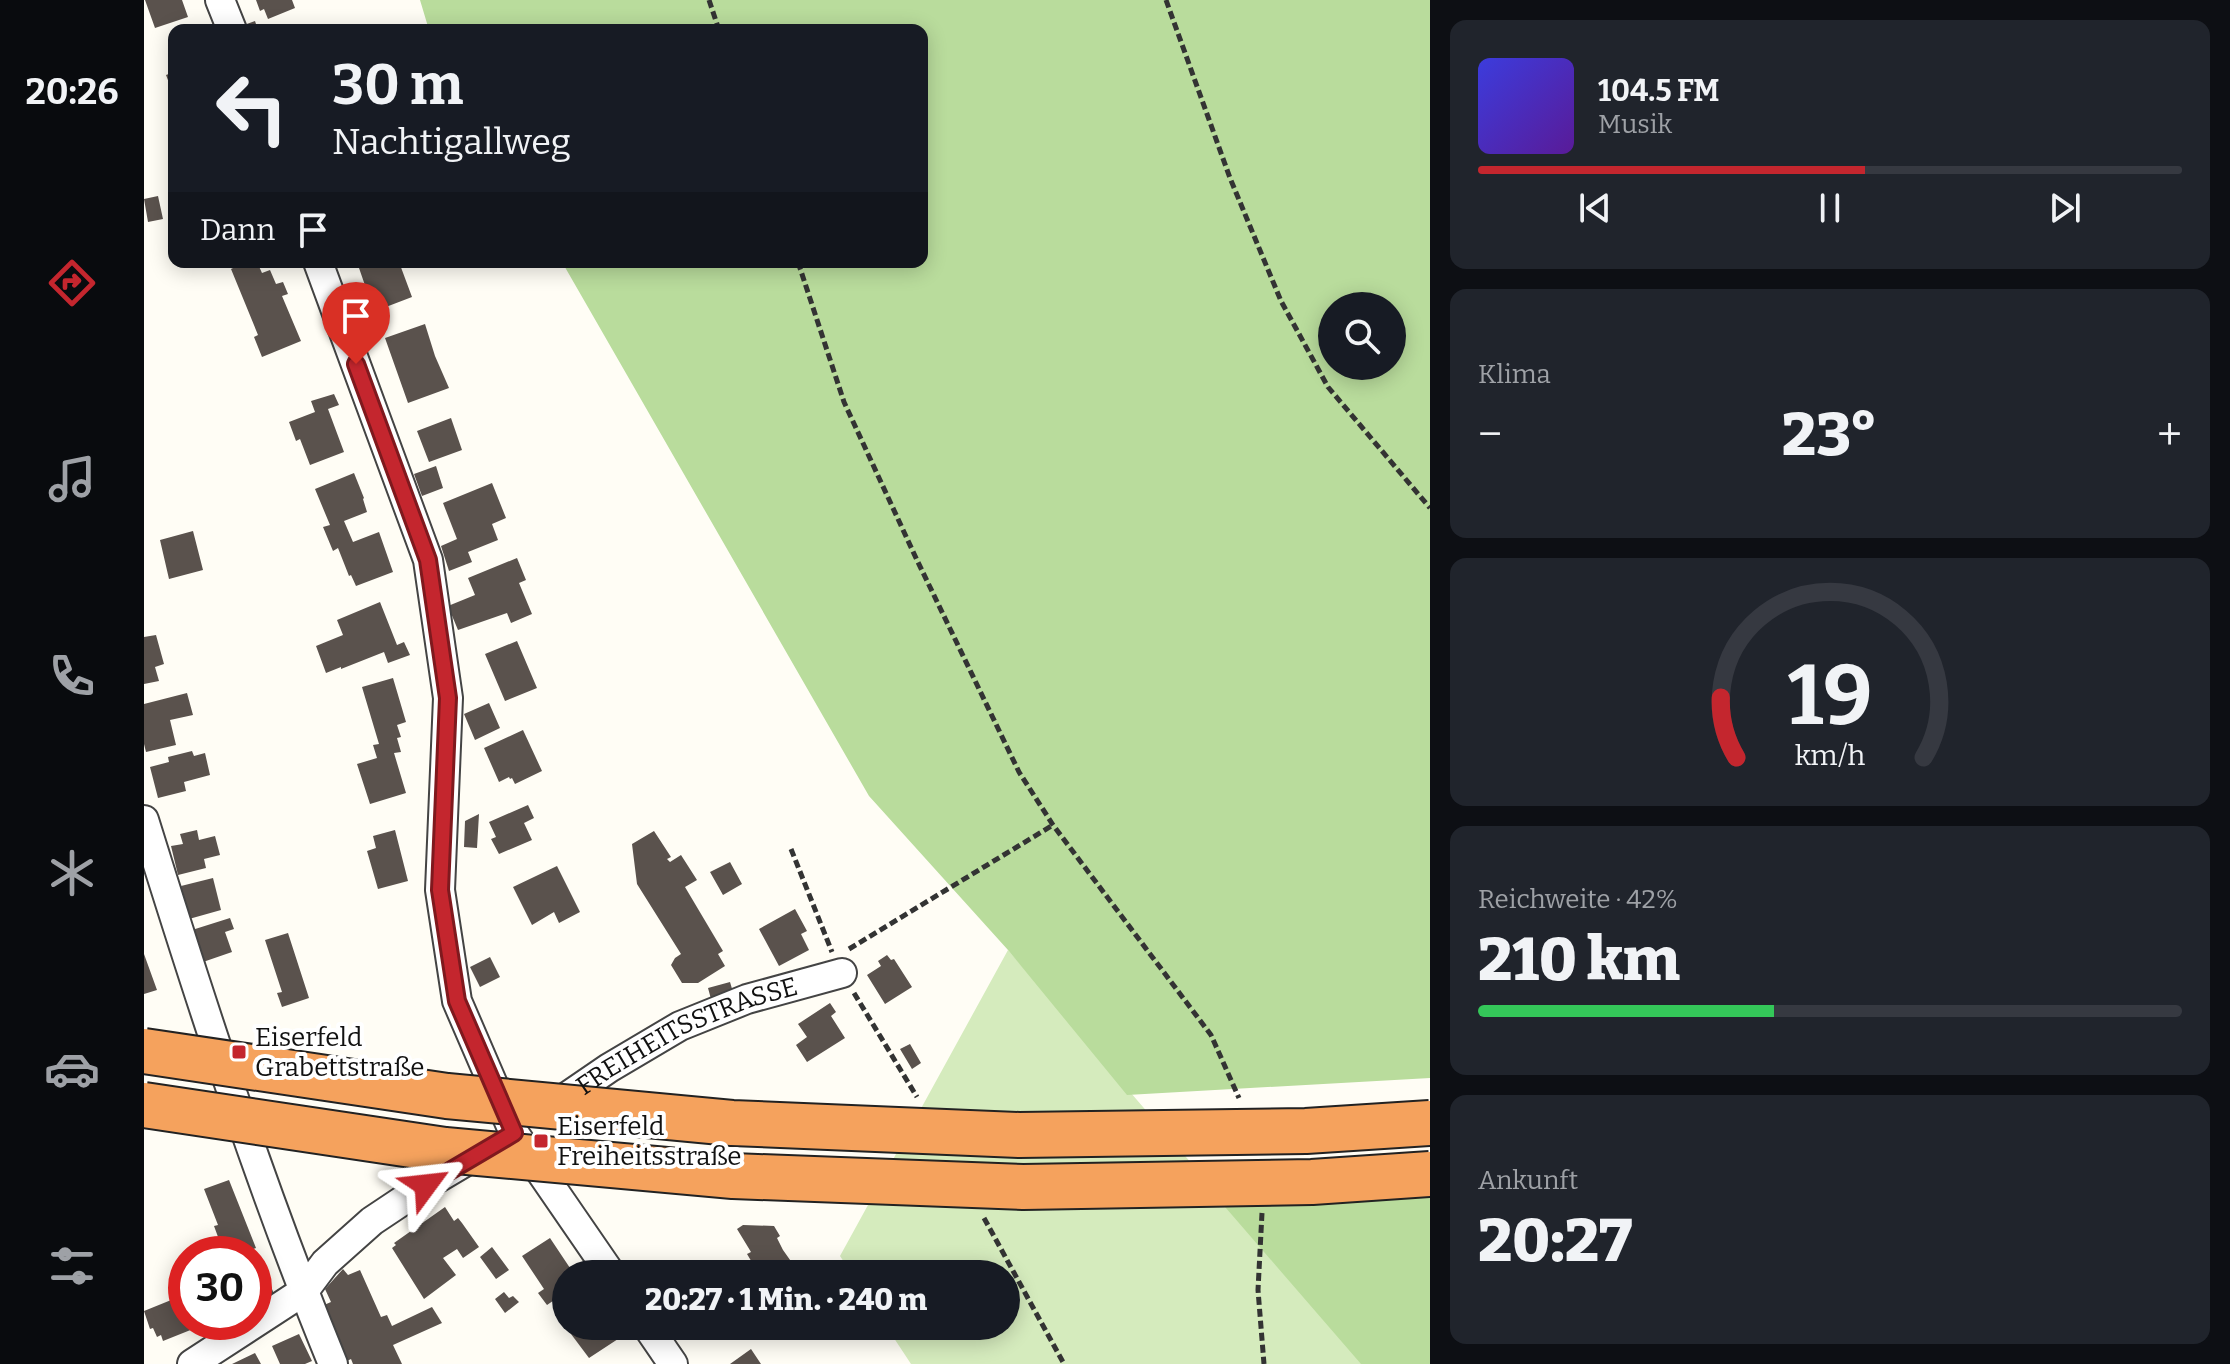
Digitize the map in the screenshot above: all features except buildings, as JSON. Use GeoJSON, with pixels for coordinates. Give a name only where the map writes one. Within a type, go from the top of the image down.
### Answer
{"type":"FeatureCollection","features":[{"type":"Feature","properties":{"kind":"highway"},"geometry":{"type":"LineString","coordinates":[[144,1051],[447,1096],[732,1123],[1019,1135],[1306,1131],[1430,1123]]}},
{"type":"Feature","properties":{"kind":"highway"},"geometry":{"type":"LineString","coordinates":[[144,1105],[445,1150],[733,1176],[1023,1187],[1312,1182],[1430,1174]]}},
{"type":"Feature","properties":{"kind":"street"},"geometry":{"type":"LineString","coordinates":[[220,0],[230,24]]}},
{"type":"Feature","properties":{"kind":"street"},"geometry":{"type":"LineString","coordinates":[[320,268],[428,560],[448,698],[440,890],[457,1001],[514,1133],[601,1260]]}},
{"type":"Feature","properties":{"kind":"street"},"geometry":{"type":"LineString","coordinates":[[144,820],[203,1009],[333,1364]]}},
{"type":"Feature","properties":{"kind":"street","name":"FREIHEITSSTRASSE"},"geometry":{"type":"LineString","coordinates":[[192,1364],[304,1291],[325,1263],[372,1221],[514,1133],[609,1068],[680,1026],[845,961]]}},
{"type":"Feature","properties":{"kind":"street"},"geometry":{"type":"LineString","coordinates":[[657,1340],[673,1364]]}},
{"type":"Feature","properties":{"kind":"path"},"geometry":{"type":"LineString","coordinates":[[709,0],[717,24]]}},
{"type":"Feature","properties":{"kind":"path"},"geometry":{"type":"LineString","coordinates":[[1166,0],[1230,178],[1281,301],[1328,387],[1430,508]]}},
{"type":"Feature","properties":{"kind":"path"},"geometry":{"type":"LineString","coordinates":[[800,268],[844,402],[1019,772],[1053,825],[1211,1035],[1239,1101]]}},
{"type":"Feature","properties":{"kind":"path"},"geometry":{"type":"LineString","coordinates":[[845,961],[1053,825]]}},
{"type":"Feature","properties":{"kind":"path"},"geometry":{"type":"LineString","coordinates":[[1262,1205],[1258,1290],[1264,1364]]}},
{"type":"Feature","properties":{"kind":"green space"},"geometry":{"type":"Polygon","coordinates":[[[420,0],[1430,0],[1430,1078],[1127,1095],[1008,950],[869,796],[565,268],[928,268],[928,24],[427,24],[420,0]]]}},
{"type":"Feature","properties":{"kind":"green space"},"geometry":{"type":"Polygon","coordinates":[[[1008,950],[1364,1364],[911,1364],[895,1340],[1020,1340],[1020,1260],[843,1260],[840,1256],[1008,950]]]}},
{"type":"Feature","properties":{"kind":"green space"},"geometry":{"type":"Polygon","coordinates":[[[1430,1182],[1430,1364],[1361,1364],[1213,1193],[1430,1182]]]}},
{"type":"Feature","properties":{"kind":"place","name":"Eiserfeld Grabettstraße"},"geometry":{"type":"Point","coordinates":[239,1052]}},
{"type":"Feature","properties":{"kind":"place","name":"Eiserfeld Freiheitsstraße"},"geometry":{"type":"Point","coordinates":[541,1141]}},
{"type":"Feature","properties":{"kind":"route"},"geometry":{"type":"LineString","coordinates":[[356,364],[428,560],[448,698],[440,890],[457,1001],[514,1133],[426,1185]]}}]}
